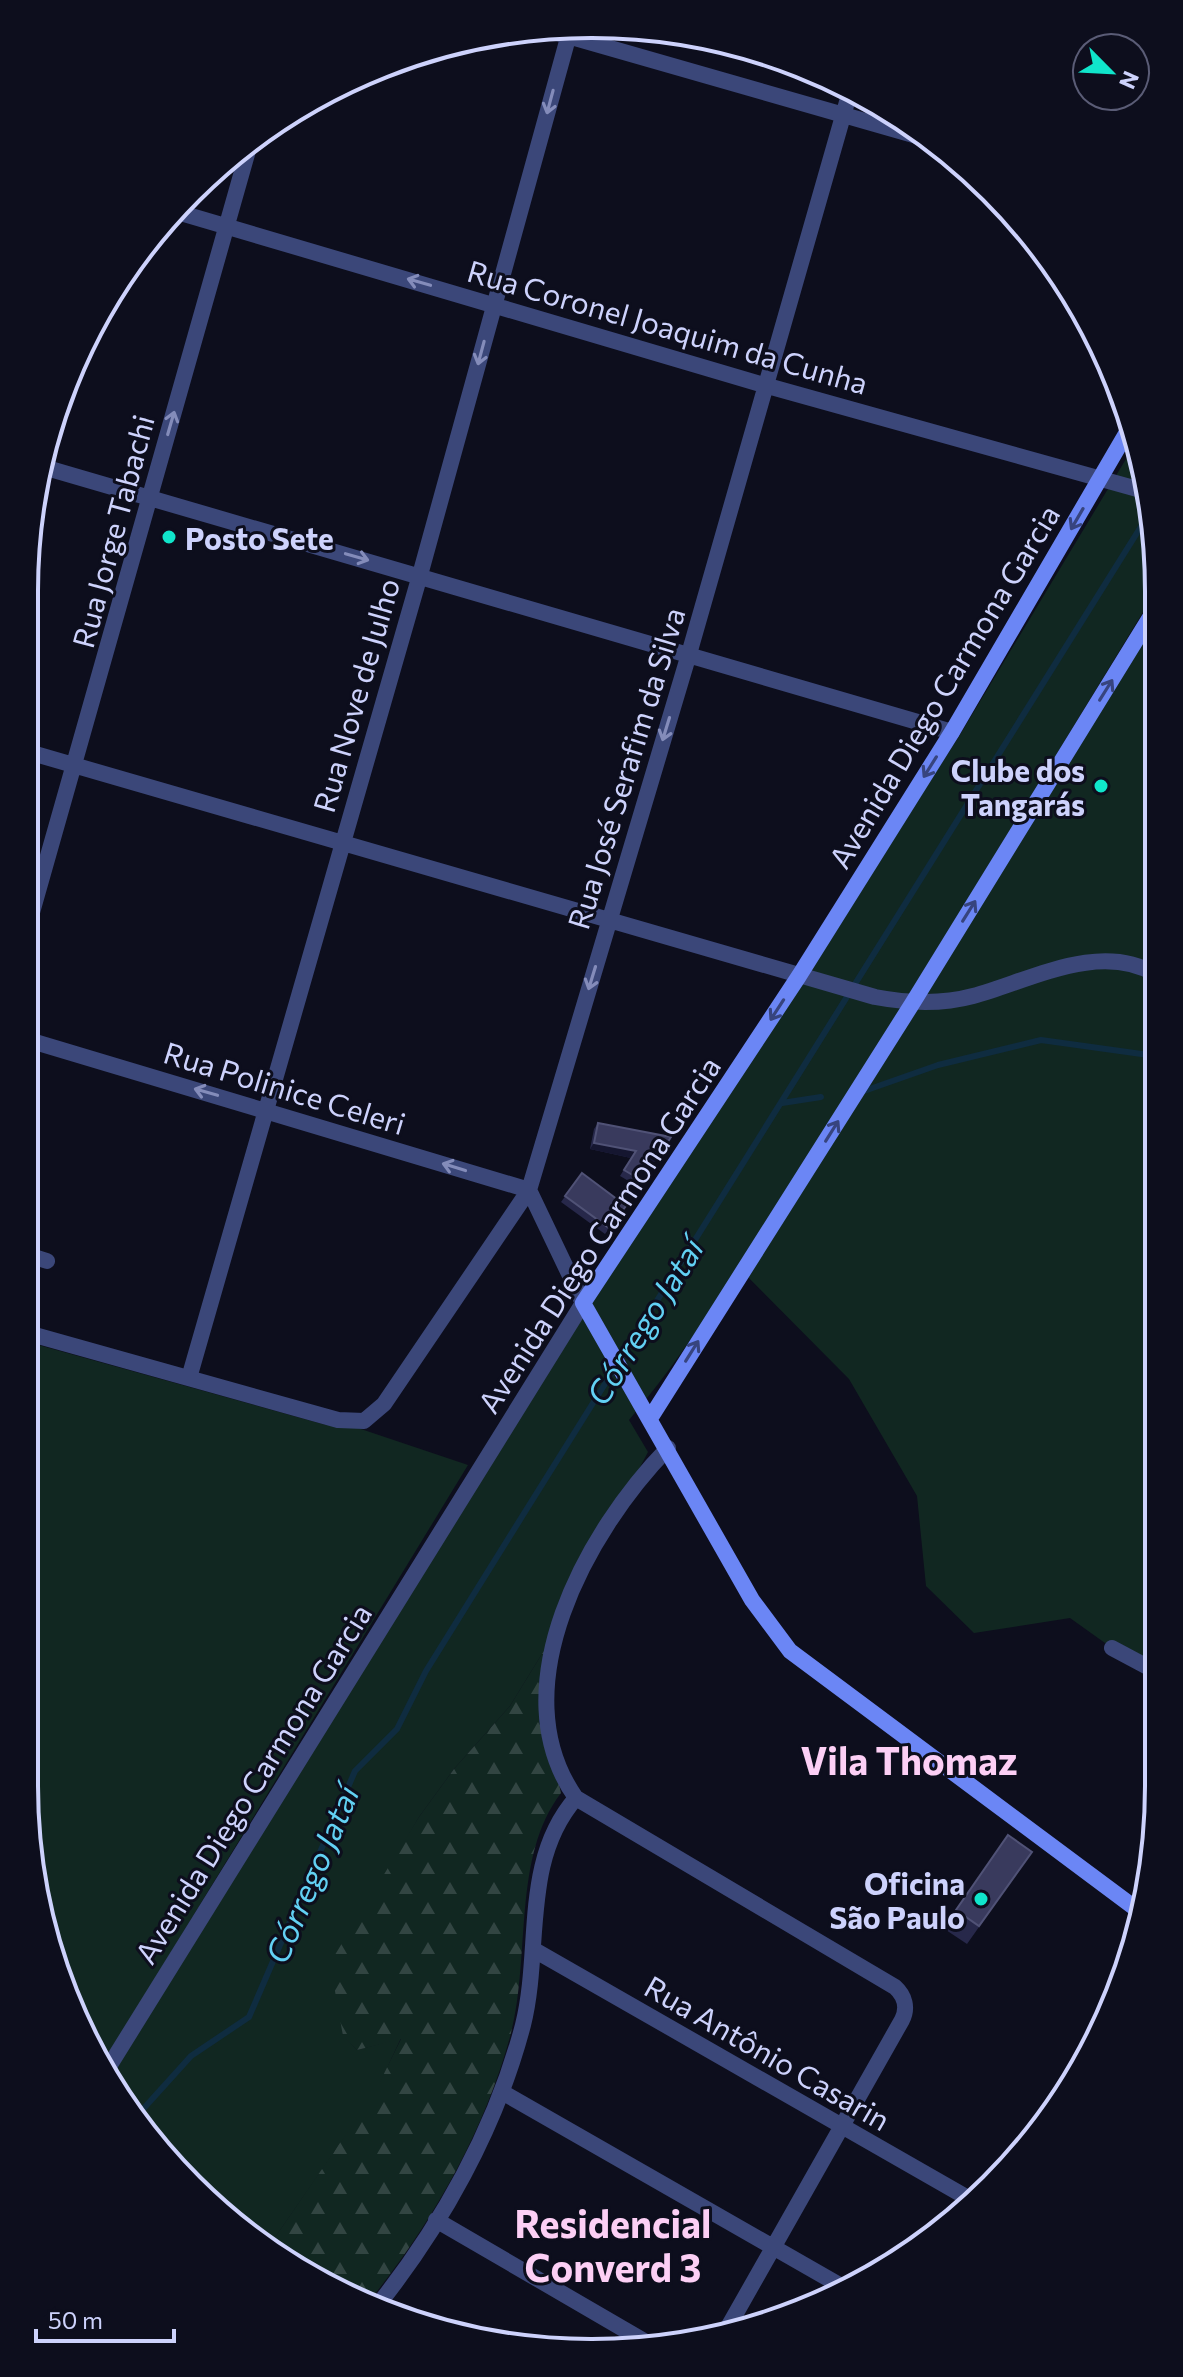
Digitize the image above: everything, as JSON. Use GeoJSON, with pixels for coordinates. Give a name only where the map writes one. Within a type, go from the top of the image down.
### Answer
{"type":"FeatureCollection","features":[{"type":"Feature","properties":{"kind":"main road","name":"Avenida Diego Carmona Garcia"},"geometry":{"type":"LineString","coordinates":[[588,1310],[952,732],[1123,439]]}},
{"type":"Feature","properties":{"kind":"main road"},"geometry":{"type":"LineString","coordinates":[[651,1417],[912,1004],[1145,626]]}},
{"type":"Feature","properties":{"kind":"main road"},"geometry":{"type":"LineString","coordinates":[[588,1310],[752,1600],[790,1651],[1131,1905]]}},
{"type":"Feature","properties":{"kind":"street"},"geometry":{"type":"LineString","coordinates":[[590,38],[898,131]]}},
{"type":"Feature","properties":{"kind":"street","name":"Rua Nove de Julho"},"geometry":{"type":"LineString","coordinates":[[189,1378],[420,575],[568,39]]}},
{"type":"Feature","properties":{"kind":"street","name":"Rua José Serafim da Silva"},"geometry":{"type":"LineString","coordinates":[[189,1378],[338,1420],[364,1421],[384,1404],[529,1190],[689,654],[848,101]]}},
{"type":"Feature","properties":{"kind":"street","name":"Rua Jorge Tabachi"},"geometry":{"type":"LineString","coordinates":[[38,893],[245,160]]}},
{"type":"Feature","properties":{"kind":"street","name":"Rua Coronel Joaquim da Cunha"},"geometry":{"type":"LineString","coordinates":[[186,215],[764,385],[1135,489]]}},
{"type":"Feature","properties":{"kind":"street"},"geometry":{"type":"LineString","coordinates":[[52,470],[952,732]]}},
{"type":"Feature","properties":{"kind":"street"},"geometry":{"type":"LineString","coordinates":[[38,755],[875,997],[912,1004],[970,997],[1030,977],[1097,962],[1123,961],[1145,970]]}},
{"type":"Feature","properties":{"kind":"street","name":"Rua Polinice Celeri"},"geometry":{"type":"LineString","coordinates":[[38,1043],[529,1190]]}},
{"type":"Feature","properties":{"kind":"street"},"geometry":{"type":"LineString","coordinates":[[529,1190],[588,1310]]}},
{"type":"Feature","properties":{"kind":"street"},"geometry":{"type":"LineString","coordinates":[[38,1258],[47,1261]]}},
{"type":"Feature","properties":{"kind":"street","name":"Avenida Diego Carmona Garcia"},"geometry":{"type":"LineString","coordinates":[[112,2062],[588,1310]]}},
{"type":"Feature","properties":{"kind":"street"},"geometry":{"type":"LineString","coordinates":[[38,1336],[189,1378]]}},
{"type":"Feature","properties":{"kind":"street"},"geometry":{"type":"LineString","coordinates":[[668,1448],[614,1511],[568,1603],[551,1649],[544,1700],[549,1741],[560,1775],[576,1798],[895,1987],[905,2002],[902,2020],[732,2321]]}},
{"type":"Feature","properties":{"kind":"street"},"geometry":{"type":"LineString","coordinates":[[1112,1648],[1145,1666]]}},
{"type":"Feature","properties":{"kind":"street"},"geometry":{"type":"LineString","coordinates":[[383,2298],[399,2279],[469,2163],[502,2092],[523,2023],[536,1951],[541,1866],[554,1829],[576,1798]]}},
{"type":"Feature","properties":{"kind":"street","name":"Rua Antônio Casarin"},"geometry":{"type":"LineString","coordinates":[[536,1951],[963,2195]]}},
{"type":"Feature","properties":{"kind":"street"},"geometry":{"type":"LineString","coordinates":[[502,2092],[835,2282]]}},
{"type":"Feature","properties":{"kind":"street"},"geometry":{"type":"LineString","coordinates":[[436,2220],[637,2337]]}},
{"type":"Feature","properties":{"kind":"green space"},"geometry":{"type":"Polygon","coordinates":[[[1128,456],[1140,519],[1145,609],[730,1281],[682,1352],[629,1420],[648,1452],[545,1649],[510,1706],[454,1769],[419,1817],[384,1878],[339,2001],[343,2035],[357,2050],[401,2038],[376,2092],[274,2239],[227,2202],[175,2150],[114,2066],[484,1469],[958,738],[1128,456]]]}},
{"type":"Feature","properties":{"kind":"green space"},"geometry":{"type":"Polygon","coordinates":[[[1145,625],[1145,1666],[1112,1648],[1070,1618],[974,1633],[926,1586],[917,1496],[849,1379],[743,1272],[1145,625]]]}},
{"type":"Feature","properties":{"kind":"green space"},"geometry":{"type":"Polygon","coordinates":[[[38,1345],[326,1425],[352,1426],[468,1465],[108,2055],[67,1963],[49,1893],[39,1822],[38,1345]]]}},
{"type":"Feature","properties":{"kind":"green space"},"geometry":{"type":"Polygon","coordinates":[[[545,1649],[556,1772],[561,1793],[546,1818],[535,1847],[511,2033],[500,2070],[471,2142],[433,2210],[374,2294],[315,2265],[274,2239],[375,2092],[401,2039],[357,2050],[343,2036],[330,1963],[419,1817],[454,1769],[510,1706],[545,1649]]]}},
{"type":"Feature","properties":{"kind":"building"},"geometry":{"type":"Polygon","coordinates":[[[598,1123],[671,1137],[659,1156],[651,1154],[636,1177],[624,1170],[636,1151],[594,1143],[598,1123]]]}},
{"type":"Feature","properties":{"kind":"building"},"geometry":{"type":"Polygon","coordinates":[[[582,1173],[626,1206],[609,1228],[565,1196],[582,1173]]]}},
{"type":"Feature","properties":{"kind":"building","name":"Oficina São Paulo"},"geometry":{"type":"Polygon","coordinates":[[[1008,1835],[1032,1852],[979,1926],[956,1910],[1008,1835]]]}},
{"type":"Feature","properties":{"kind":"waterway","name":"Córrego Jataí"},"geometry":{"type":"LineString","coordinates":[[143,2109],[191,2056],[249,2017],[355,1771],[397,1729],[426,1671],[1141,527]]}},
{"type":"Feature","properties":{"kind":"waterway"},"geometry":{"type":"LineString","coordinates":[[864,1091],[938,1065],[1041,1040],[1145,1054]]}},
{"type":"Feature","properties":{"kind":"waterway"},"geometry":{"type":"LineString","coordinates":[[782,1103],[821,1097]]}},
{"type":"Feature","properties":{"kind":"place","name":"Posto Sete"},"geometry":{"type":"Point","coordinates":[169,537]}},
{"type":"Feature","properties":{"kind":"place","name":"Clube dos Tangarás"},"geometry":{"type":"Point","coordinates":[1101,786]}},
{"type":"Feature","properties":{"kind":"place","name":"Oficina São Paulo"},"geometry":{"type":"Point","coordinates":[981,1899]}},
{"type":"Feature","properties":{"kind":"district","name":"Vila Thomaz"},"geometry":{"type":"Point","coordinates":[909,1759]}},
{"type":"Feature","properties":{"kind":"district","name":"Residencial Converd 3"},"geometry":{"type":"Point","coordinates":[613,2244]}}]}
